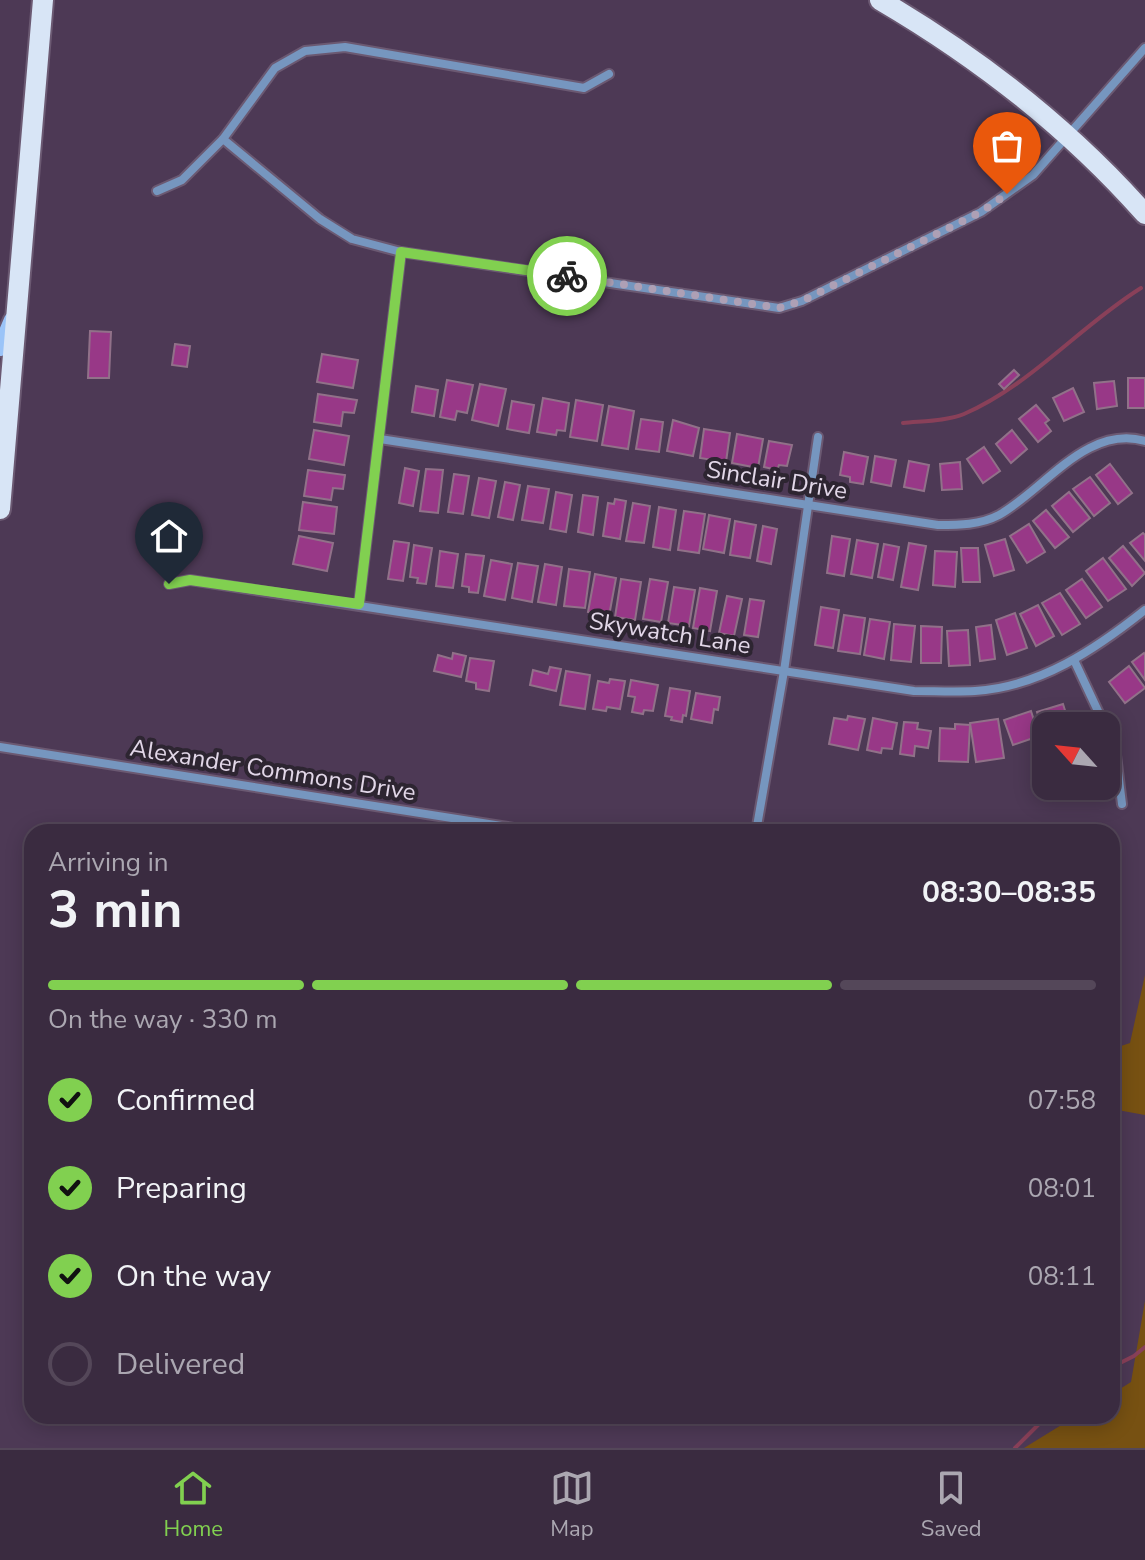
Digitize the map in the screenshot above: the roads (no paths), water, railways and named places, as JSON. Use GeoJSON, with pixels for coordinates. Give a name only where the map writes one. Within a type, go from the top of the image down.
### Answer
{"type":"FeatureCollection","features":[{"type":"Feature","properties":{"kind":"main road"},"geometry":{"type":"LineString","coordinates":[[0,509],[43,0]]}},
{"type":"Feature","properties":{"kind":"main road"},"geometry":{"type":"LineString","coordinates":[[880,0],[972,58],[1067,135],[1145,214]]}},
{"type":"Feature","properties":{"kind":"main road"},"geometry":{"type":"LineString","coordinates":[[0,348],[16,308]]}},
{"type":"Feature","properties":{"kind":"street"},"geometry":{"type":"LineString","coordinates":[[157,191],[182,180],[223,139],[275,68],[305,51],[345,47],[584,88],[609,74]]}},
{"type":"Feature","properties":{"kind":"street"},"geometry":{"type":"LineString","coordinates":[[223,139],[320,219],[352,239],[401,252],[779,308],[802,301],[981,212],[1033,175],[1145,48]]}},
{"type":"Feature","properties":{"kind":"street"},"geometry":{"type":"LineString","coordinates":[[359,604],[401,252]]}},
{"type":"Feature","properties":{"kind":"street"},"geometry":{"type":"LineString","coordinates":[[757,824],[784,671],[818,437]]}},
{"type":"Feature","properties":{"kind":"street","name":"Sinclair Drive"},"geometry":{"type":"LineString","coordinates":[[380,439],[938,525],[972,524],[999,515],[1084,451],[1113,440],[1135,438],[1145,441]]}},
{"type":"Feature","properties":{"kind":"street","name":"Skywatch Lane"},"geometry":{"type":"LineString","coordinates":[[169,584],[190,580],[359,604],[914,691],[978,691],[1042,676],[1074,660],[1145,610]]}},
{"type":"Feature","properties":{"kind":"street"},"geometry":{"type":"LineString","coordinates":[[1074,660],[1099,712]]}},
{"type":"Feature","properties":{"kind":"street","name":"Alexander Commons Drive"},"geometry":{"type":"LineString","coordinates":[[0,747],[489,824]]}},
{"type":"Feature","properties":{"kind":"street"},"geometry":{"type":"LineString","coordinates":[[1120,788],[1122,804]]}},
{"type":"Feature","properties":{"kind":"waterway"},"geometry":{"type":"LineString","coordinates":[[903,423],[957,416],[988,402],[1141,288]]}},
{"type":"Feature","properties":{"kind":"waterway"},"geometry":{"type":"LineString","coordinates":[[1120,1363],[1145,1347]]}},
{"type":"Feature","properties":{"kind":"waterway"},"geometry":{"type":"LineString","coordinates":[[1015,1448],[1039,1424]]}}]}
